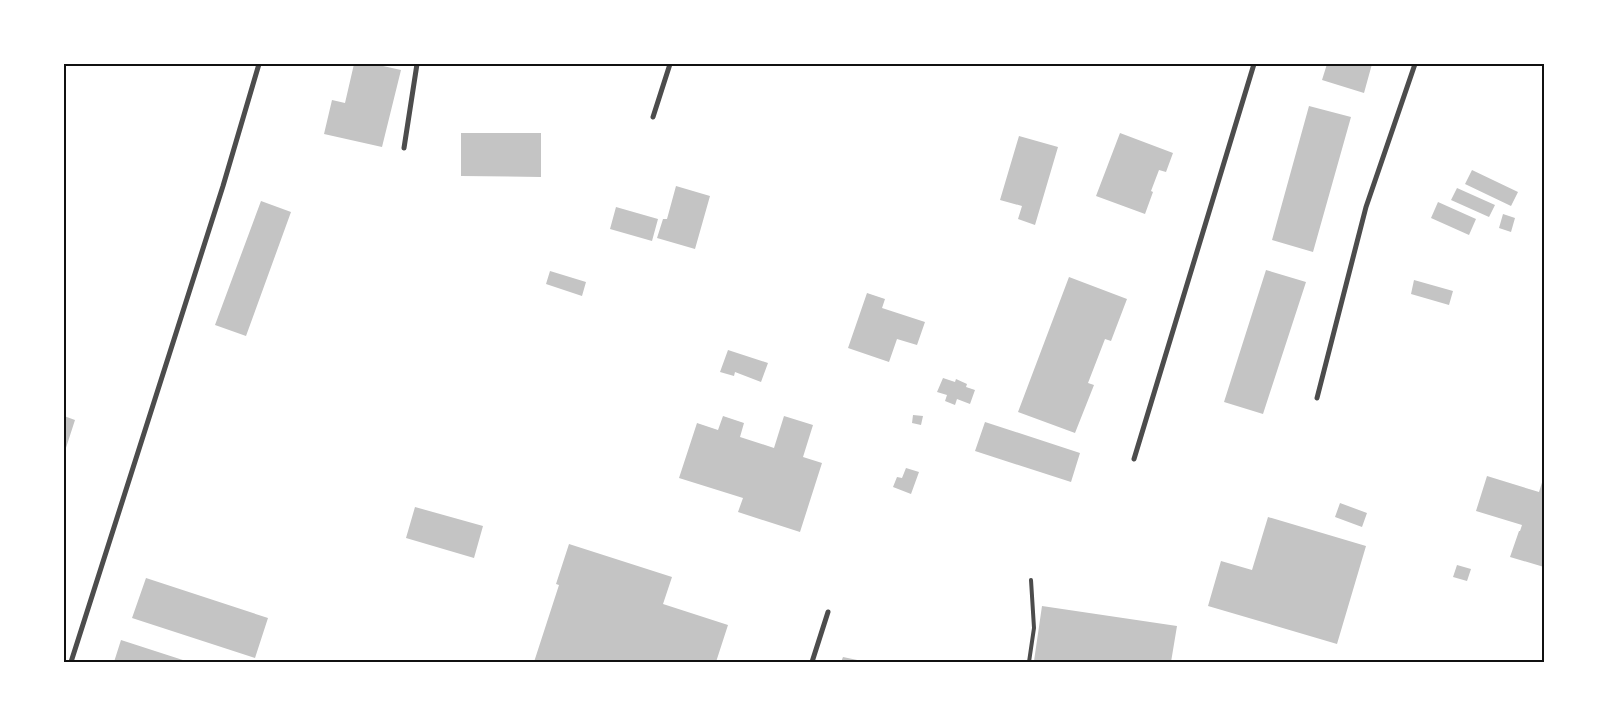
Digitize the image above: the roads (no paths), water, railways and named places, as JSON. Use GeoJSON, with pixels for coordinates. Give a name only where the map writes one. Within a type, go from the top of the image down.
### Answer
{"type":"FeatureCollection","features":[{"type":"Feature","properties":{"kind":"street"},"geometry":{"type":"LineString","coordinates":[[71,662],[217,204],[259,64]]}},
{"type":"Feature","properties":{"kind":"street"},"geometry":{"type":"LineString","coordinates":[[404,148],[417,64]]}},
{"type":"Feature","properties":{"kind":"street"},"geometry":{"type":"LineString","coordinates":[[653,117],[670,64]]}},
{"type":"Feature","properties":{"kind":"street"},"geometry":{"type":"LineString","coordinates":[[1134,459],[1254,64]]}},
{"type":"Feature","properties":{"kind":"street"},"geometry":{"type":"LineString","coordinates":[[1317,398],[1366,207],[1415,64]]}},
{"type":"Feature","properties":{"kind":"street"},"geometry":{"type":"LineString","coordinates":[[812,662],[828,612]]}},
{"type":"Feature","properties":{"kind":"lane"},"geometry":{"type":"LineString","coordinates":[[1030,662],[1034,628],[1031,580]]}}]}
